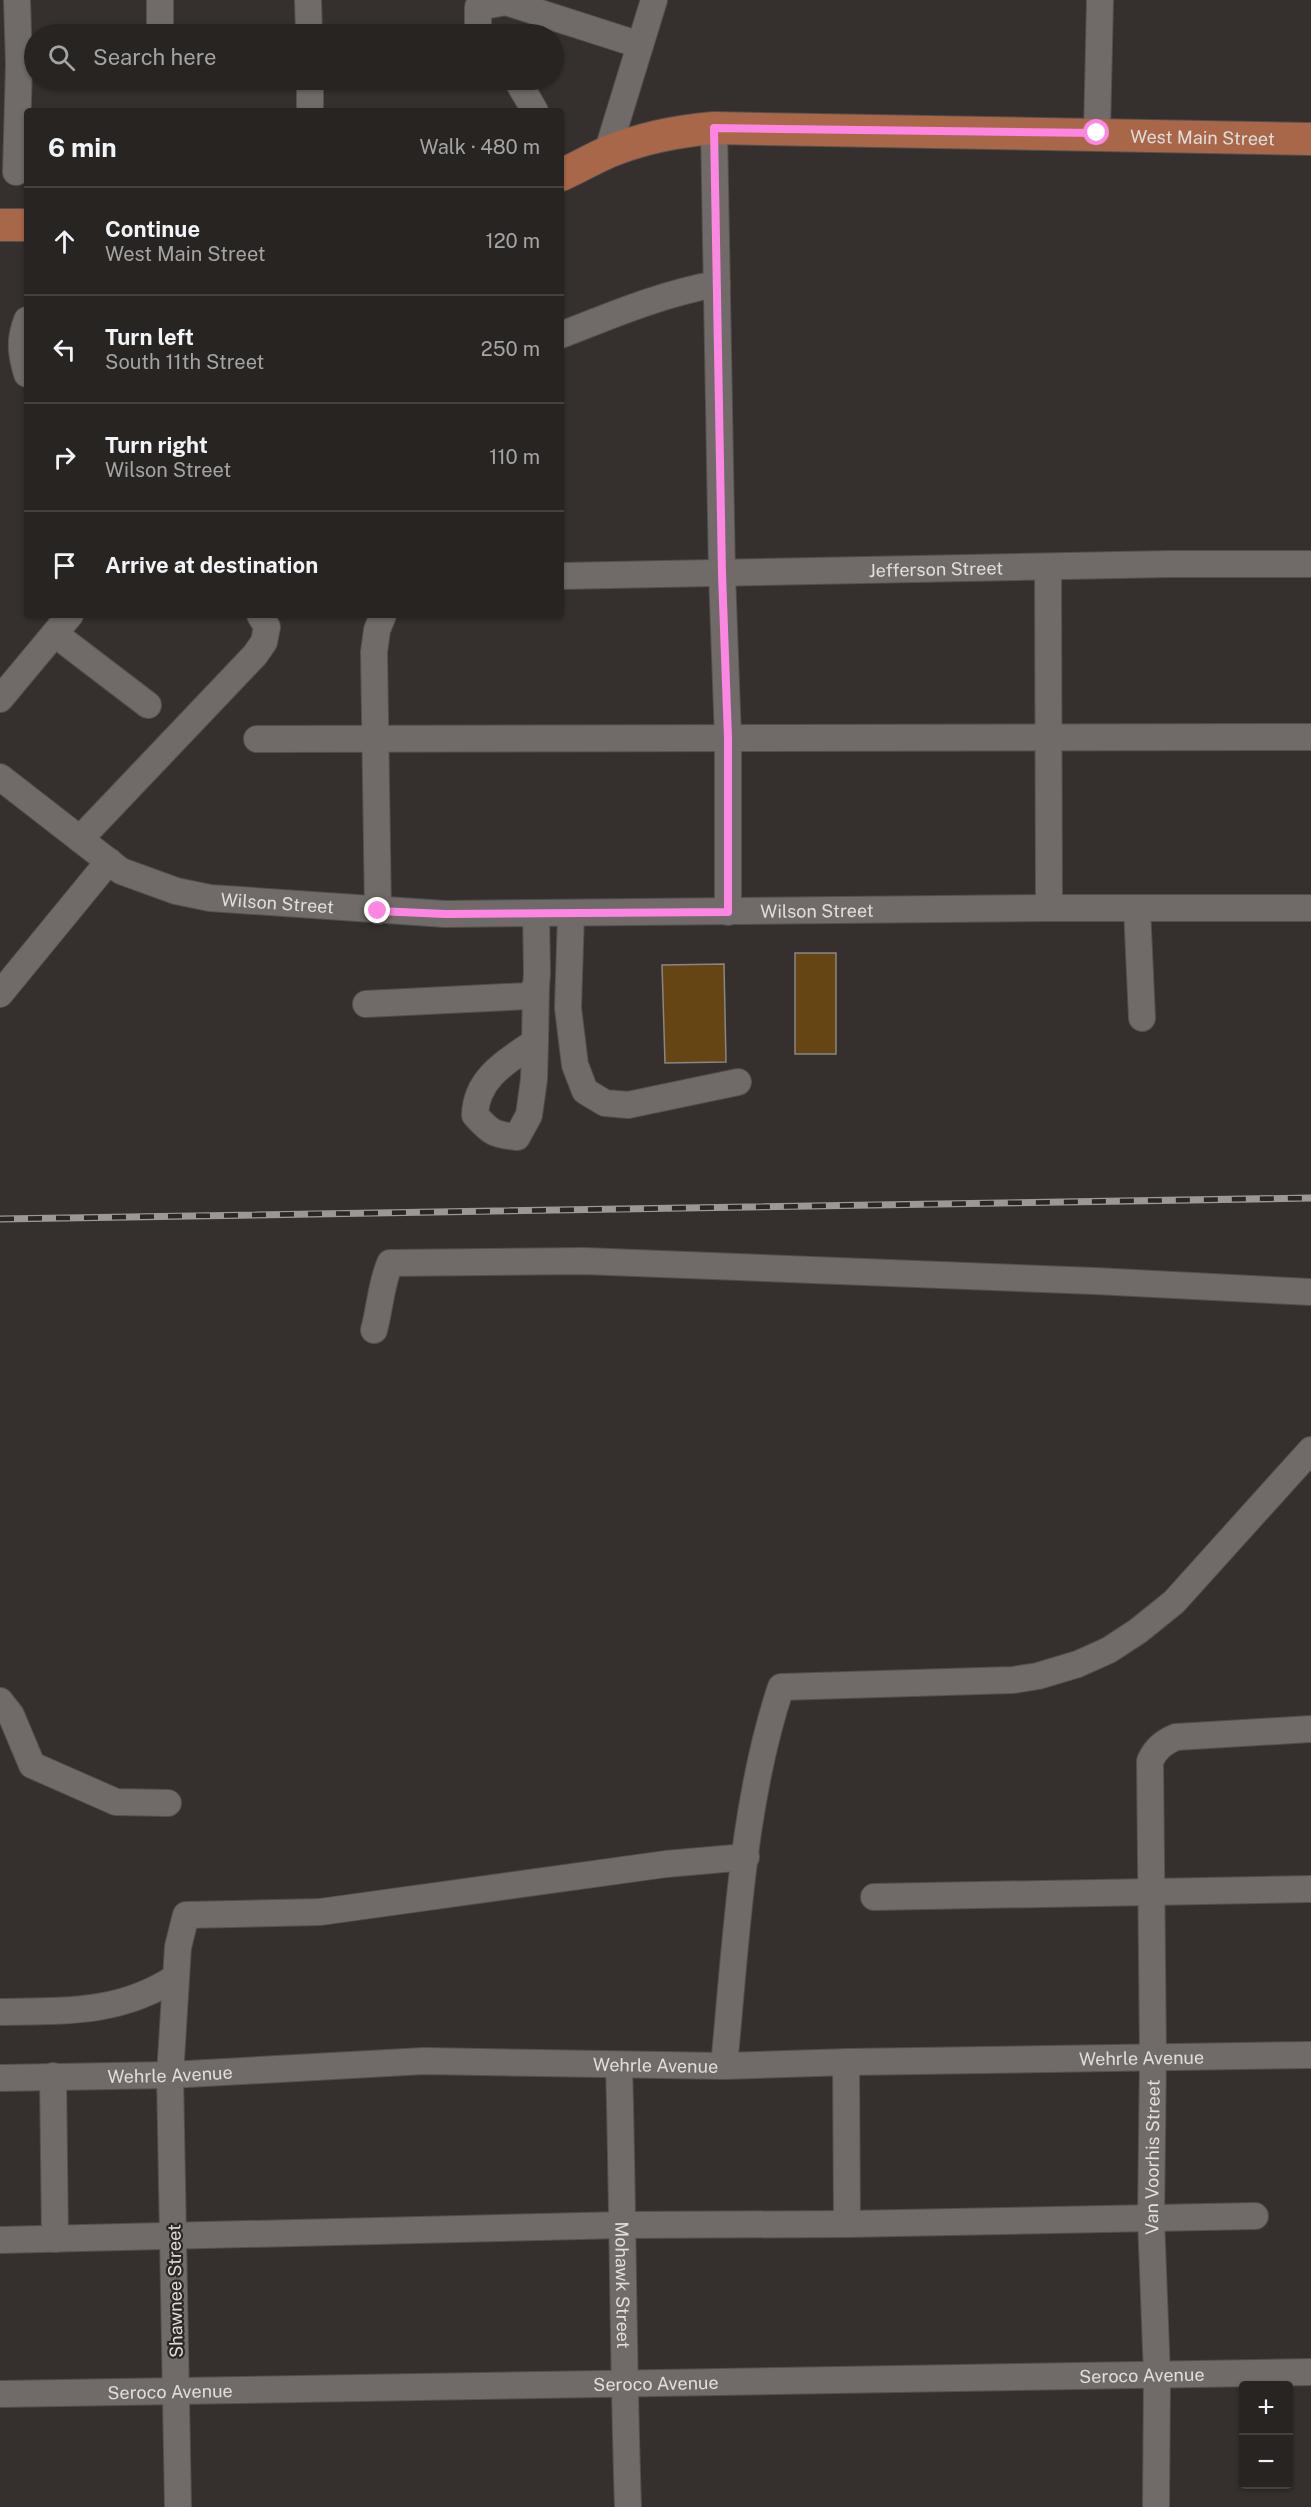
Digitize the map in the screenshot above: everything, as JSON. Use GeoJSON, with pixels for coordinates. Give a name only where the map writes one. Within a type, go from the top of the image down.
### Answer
{"type":"FeatureCollection","features":[{"type":"Feature","properties":{"kind":"main road","name":"West Main Street"},"geometry":{"type":"LineString","coordinates":[[564,169],[648,138],[714,128],[1097,133],[1311,139]]}},
{"type":"Feature","properties":{"kind":"main road"},"geometry":{"type":"LineString","coordinates":[[0,225],[24,225]]}},
{"type":"Feature","properties":{"kind":"street"},"geometry":{"type":"LineString","coordinates":[[17,0],[24,45]]}},
{"type":"Feature","properties":{"kind":"street"},"geometry":{"type":"LineString","coordinates":[[159,24],[160,0]]}},
{"type":"Feature","properties":{"kind":"street"},"geometry":{"type":"LineString","coordinates":[[308,0],[309,24]]}},
{"type":"Feature","properties":{"kind":"street"},"geometry":{"type":"LineString","coordinates":[[608,153],[654,0]]}},
{"type":"Feature","properties":{"kind":"street"},"geometry":{"type":"LineString","coordinates":[[1097,133],[1100,0]]}},
{"type":"Feature","properties":{"kind":"street"},"geometry":{"type":"LineString","coordinates":[[478,24],[478,7],[506,2],[640,45]]}},
{"type":"Feature","properties":{"kind":"street"},"geometry":{"type":"LineString","coordinates":[[16,172],[24,90]]}},
{"type":"Feature","properties":{"kind":"street"},"geometry":{"type":"LineString","coordinates":[[310,90],[310,108]]}},
{"type":"Feature","properties":{"kind":"street"},"geometry":{"type":"LineString","coordinates":[[523,90],[533,108]]}},
{"type":"Feature","properties":{"kind":"street"},"geometry":{"type":"LineString","coordinates":[[714,128],[722,574],[728,738],[728,912]]}},
{"type":"Feature","properties":{"kind":"street"},"geometry":{"type":"LineString","coordinates":[[564,333],[696,287],[717,284]]}},
{"type":"Feature","properties":{"kind":"street"},"geometry":{"type":"LineString","coordinates":[[24,328],[20,352],[24,365]]}},
{"type":"Feature","properties":{"kind":"street","name":"Jefferson Street"},"geometry":{"type":"LineString","coordinates":[[564,576],[1311,564]]}},
{"type":"Feature","properties":{"kind":"street"},"geometry":{"type":"LineString","coordinates":[[1048,567],[1049,908]]}},
{"type":"Feature","properties":{"kind":"street"},"geometry":{"type":"LineString","coordinates":[[80,840],[255,655],[264,642],[267,627],[262,618]]}},
{"type":"Feature","properties":{"kind":"street"},"geometry":{"type":"LineString","coordinates":[[378,911],[374,652],[382,618]]}},
{"type":"Feature","properties":{"kind":"street"},"geometry":{"type":"LineString","coordinates":[[0,699],[63,624],[148,705]]}},
{"type":"Feature","properties":{"kind":"street"},"geometry":{"type":"LineString","coordinates":[[257,739],[1311,737]]}},
{"type":"Feature","properties":{"kind":"street","name":"Wilson Street"},"geometry":{"type":"LineString","coordinates":[[0,777],[121,871],[176,891],[210,898],[445,914],[1049,908],[1311,908]]}},
{"type":"Feature","properties":{"kind":"street"},"geometry":{"type":"LineString","coordinates":[[0,994],[109,861]]}},
{"type":"Feature","properties":{"kind":"street"},"geometry":{"type":"LineString","coordinates":[[1137,908],[1142,1018]]}},
{"type":"Feature","properties":{"kind":"street"},"geometry":{"type":"LineString","coordinates":[[535,1042],[536,913]]}},
{"type":"Feature","properties":{"kind":"street"},"geometry":{"type":"LineString","coordinates":[[571,913],[568,1008],[575,1065],[585,1091],[605,1102],[628,1106],[738,1082]]}},
{"type":"Feature","properties":{"kind":"street"},"geometry":{"type":"LineString","coordinates":[[366,1004],[528,996],[536,987]]}},
{"type":"Feature","properties":{"kind":"street"},"geometry":{"type":"LineString","coordinates":[[374,1330],[385,1275],[390,1263],[584,1261],[1084,1280],[1311,1293]]}},
{"type":"Feature","properties":{"kind":"street"},"geometry":{"type":"LineString","coordinates":[[724,2066],[746,1857],[757,1786],[781,1687],[1013,1680],[1038,1676],[1078,1664],[1109,1650],[1174,1602],[1311,1450]]}},
{"type":"Feature","properties":{"kind":"street"},"geometry":{"type":"LineString","coordinates":[[0,1701],[11,1715],[32,1765],[116,1802],[168,1803]]}},
{"type":"Feature","properties":{"kind":"street","name":"Van Voorhis Street"},"geometry":{"type":"LineString","coordinates":[[1156,2507],[1156,2375],[1151,2218],[1153,2057],[1150,1761],[1153,1753],[1164,1742],[1176,1737],[1311,1729]]}},
{"type":"Feature","properties":{"kind":"street","name":"Shawnee Street"},"geometry":{"type":"LineString","coordinates":[[178,2507],[170,2075],[179,1941],[186,1915],[320,1912],[666,1864],[746,1857]]}},
{"type":"Feature","properties":{"kind":"street"},"geometry":{"type":"LineString","coordinates":[[873,1897],[1311,1889]]}},
{"type":"Feature","properties":{"kind":"street"},"geometry":{"type":"LineString","coordinates":[[0,2012],[93,2009],[110,2006],[138,1997],[176,1977]]}},
{"type":"Feature","properties":{"kind":"street","name":"Wehrle Avenue"},"geometry":{"type":"LineString","coordinates":[[0,2078],[170,2075],[424,2061],[724,2066],[1311,2055]]}},
{"type":"Feature","properties":{"kind":"street"},"geometry":{"type":"LineString","coordinates":[[846,2062],[847,2224]]}},
{"type":"Feature","properties":{"kind":"street","name":"Mohawk Street"},"geometry":{"type":"LineString","coordinates":[[619,2065],[628,2507]]}},
{"type":"Feature","properties":{"kind":"street"},"geometry":{"type":"LineString","coordinates":[[53,2076],[55,2239]]}},
{"type":"Feature","properties":{"kind":"street"},"geometry":{"type":"LineString","coordinates":[[0,2240],[623,2225],[847,2224],[1255,2216]]}},
{"type":"Feature","properties":{"kind":"street","name":"Seroco Avenue"},"geometry":{"type":"LineString","coordinates":[[0,2394],[1311,2372]]}},
{"type":"Feature","properties":{"kind":"building"},"geometry":{"type":"Polygon","coordinates":[[[795,953],[836,953],[836,1054],[795,1054],[795,953]]]}},
{"type":"Feature","properties":{"kind":"building"},"geometry":{"type":"Polygon","coordinates":[[[724,964],[726,1062],[665,1063],[662,965],[724,964]]]}},
{"type":"Feature","properties":{"kind":"railway"},"geometry":{"type":"LineString","coordinates":[[0,1219],[1311,1198]]}},
{"type":"Feature","properties":{"kind":"route"},"geometry":{"type":"LineString","coordinates":[[378,911],[445,914],[728,912],[728,738],[722,574],[714,128],[1097,133]]}}]}
